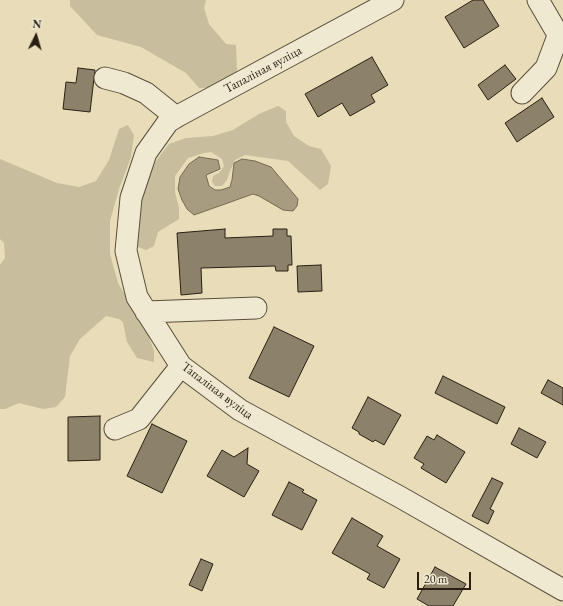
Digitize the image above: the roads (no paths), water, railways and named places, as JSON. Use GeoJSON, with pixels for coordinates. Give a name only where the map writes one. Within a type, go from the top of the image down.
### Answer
{"type":"FeatureCollection","features":[{"type":"Feature","properties":{"kind":"street","name":"Тапаліная вуліца"},"geometry":{"type":"LineString","coordinates":[[394,0],[168,122],[146,153],[131,198],[126,250],[137,297],[181,366],[240,410],[400,497],[563,590]]}},
{"type":"Feature","properties":{"kind":"street"},"geometry":{"type":"LineString","coordinates":[[522,93],[546,68],[560,40],[538,0]]}},
{"type":"Feature","properties":{"kind":"street"},"geometry":{"type":"LineString","coordinates":[[105,78],[124,83],[146,94],[176,117]]}},
{"type":"Feature","properties":{"kind":"street"},"geometry":{"type":"LineString","coordinates":[[146,312],[256,308]]}},
{"type":"Feature","properties":{"kind":"street"},"geometry":{"type":"LineString","coordinates":[[115,429],[139,419],[181,366]]}}]}
